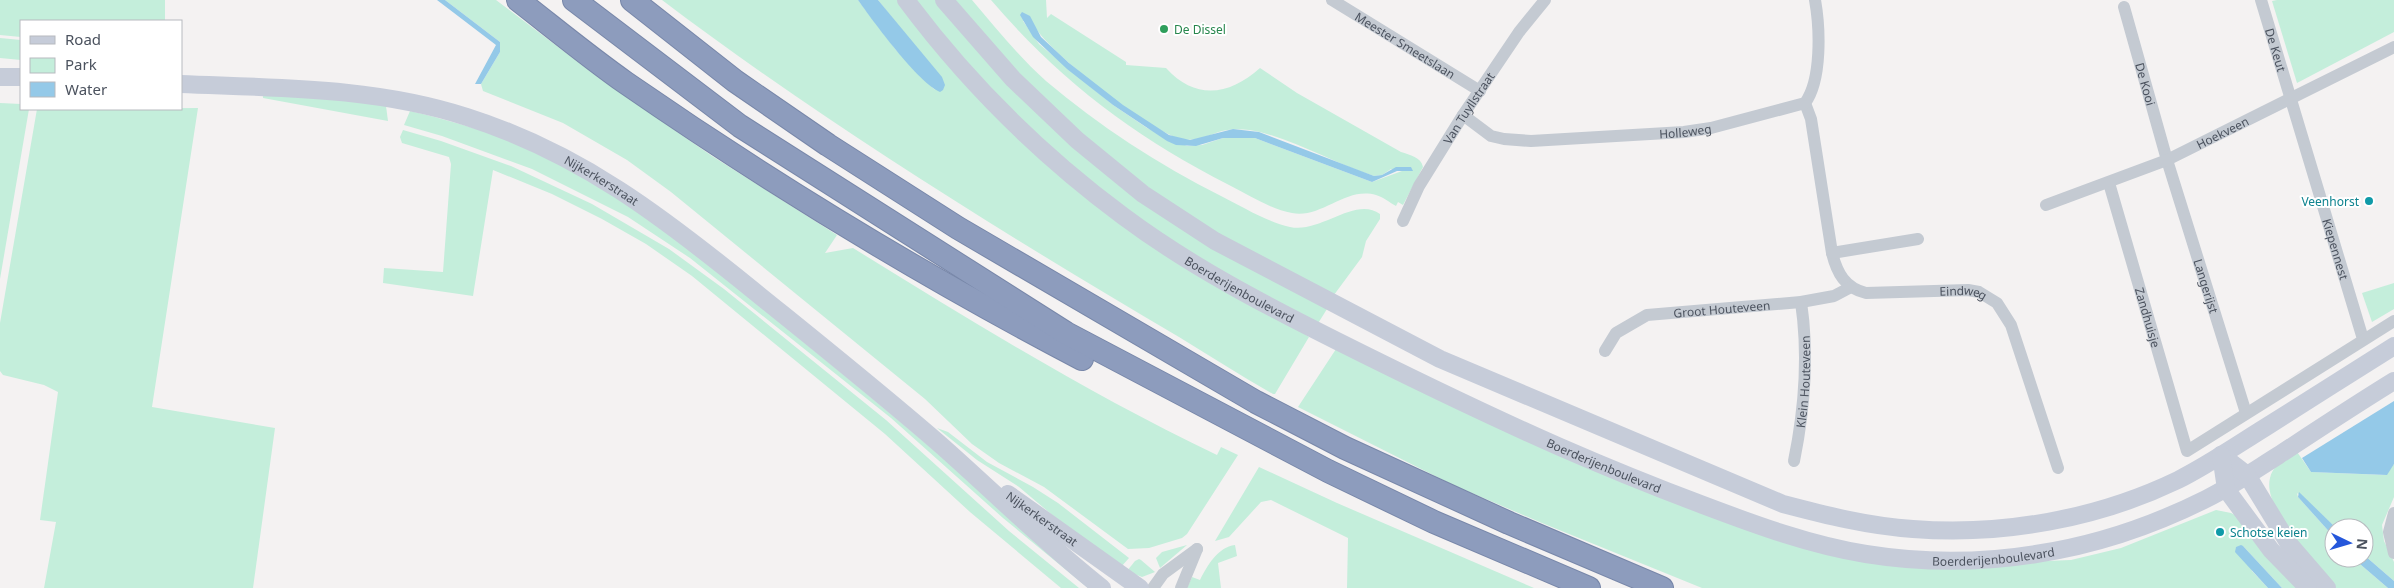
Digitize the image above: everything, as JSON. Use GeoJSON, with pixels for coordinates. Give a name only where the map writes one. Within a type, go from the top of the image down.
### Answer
{"type":"FeatureCollection","features":[{"type":"Feature","properties":{"kind":"highway"},"geometry":{"type":"LineString","coordinates":[[518,0],[624,82],[730,152],[884,248],[1019,326],[1236,439],[1328,471]]}},
{"type":"Feature","properties":{"kind":"highway"},"geometry":{"type":"LineString","coordinates":[[574,0],[740,126],[1066,333],[1328,471],[1460,533],[1589,588]]}},
{"type":"Feature","properties":{"kind":"highway"},"geometry":{"type":"LineString","coordinates":[[632,0],[735,81],[828,145],[958,228],[1256,402],[1345,448],[1509,523],[1662,588]]}},
{"type":"Feature","properties":{"kind":"main road","name":"Boerderijenboulevard"},"geometry":{"type":"LineString","coordinates":[[906,0],[988,98],[1021,130],[1088,189],[1159,242],[1196,265],[1446,396],[1624,475],[1761,528],[1864,554],[1937,561],[1970,561],[2076,547],[2126,534],[2226,489],[2394,381]]}},
{"type":"Feature","properties":{"kind":"main road"},"geometry":{"type":"LineString","coordinates":[[944,0],[1012,79],[1054,120],[1109,168],[1143,194],[1215,241],[1356,317],[1440,359],[1783,504],[1866,523],[1945,531],[1992,529],[2036,524],[2085,513],[2135,497],[2178,480],[2222,455],[2394,346]]}},
{"type":"Feature","properties":{"kind":"main road"},"geometry":{"type":"LineString","coordinates":[[0,77],[20,78]]}},
{"type":"Feature","properties":{"kind":"main road","name":"Nijkerkerstraat"},"geometry":{"type":"LineString","coordinates":[[182,84],[325,90],[398,99],[466,116],[552,150],[615,186],[683,235],[877,391],[945,449],[1067,560],[1102,588]]}},
{"type":"Feature","properties":{"kind":"main road","name":"Nijkerkerstraat"},"geometry":{"type":"LineString","coordinates":[[945,449],[1140,588]]}},
{"type":"Feature","properties":{"kind":"main road"},"geometry":{"type":"LineString","coordinates":[[2222,455],[2247,475],[2289,544],[2327,588]]}},
{"type":"Feature","properties":{"kind":"main road"},"geometry":{"type":"LineString","coordinates":[[2222,455],[2226,489],[2260,536],[2291,574],[2308,588]]}},
{"type":"Feature","properties":{"kind":"street","name":"Meester Smeetslaan"},"geometry":{"type":"LineString","coordinates":[[1332,0],[1480,92]]}},
{"type":"Feature","properties":{"kind":"street","name":"Van Tuyllstraat"},"geometry":{"type":"LineString","coordinates":[[1403,221],[1419,186],[1463,115],[1518,32],[1545,0]]}},
{"type":"Feature","properties":{"kind":"street"},"geometry":{"type":"LineString","coordinates":[[1815,0],[1819,29],[1818,47],[1814,85],[1806,103],[1811,119],[1832,253],[1839,274],[1851,287]]}},
{"type":"Feature","properties":{"kind":"street","name":"De Keut"},"geometry":{"type":"LineString","coordinates":[[2261,0],[2290,100]]}},
{"type":"Feature","properties":{"kind":"street","name":"De Kooi"},"geometry":{"type":"LineString","coordinates":[[2124,7],[2167,160]]}},
{"type":"Feature","properties":{"kind":"street","name":"Hoekveen"},"geometry":{"type":"LineString","coordinates":[[2046,205],[2167,160],[2394,47]]}},
{"type":"Feature","properties":{"kind":"street","name":"Kiepennest"},"geometry":{"type":"LineString","coordinates":[[2290,100],[2363,339]]}},
{"type":"Feature","properties":{"kind":"street","name":"Holleweg"},"geometry":{"type":"LineString","coordinates":[[1463,115],[1491,136],[1531,141],[1684,132],[1711,128],[1806,103]]}},
{"type":"Feature","properties":{"kind":"street","name":"Langerijst"},"geometry":{"type":"LineString","coordinates":[[2167,160],[2246,413]]}},
{"type":"Feature","properties":{"kind":"street","name":"Zandhuisje"},"geometry":{"type":"LineString","coordinates":[[2109,183],[2187,451],[2246,413]]}},
{"type":"Feature","properties":{"kind":"street"},"geometry":{"type":"LineString","coordinates":[[1832,253],[1918,238]]}},
{"type":"Feature","properties":{"kind":"street","name":"Groot Houteveen"},"geometry":{"type":"LineString","coordinates":[[1605,351],[1616,333],[1647,315],[1801,302],[1834,296],[1851,287]]}},
{"type":"Feature","properties":{"kind":"street","name":"Eindweg"},"geometry":{"type":"LineString","coordinates":[[1851,287],[1872,293],[1968,290],[1987,296],[1996,303],[2011,325],[2058,468]]}},
{"type":"Feature","properties":{"kind":"street","name":"Klein Houteveen"},"geometry":{"type":"LineString","coordinates":[[1794,461],[1802,419],[1806,367],[1806,334],[1801,302]]}},
{"type":"Feature","properties":{"kind":"street"},"geometry":{"type":"LineString","coordinates":[[2246,413],[2394,321]]}},
{"type":"Feature","properties":{"kind":"street"},"geometry":{"type":"LineString","coordinates":[[2394,513],[2389,532],[2394,553]]}},
{"type":"Feature","properties":{"kind":"street"},"geometry":{"type":"LineString","coordinates":[[1153,588],[1163,574],[1197,549],[1181,588]]}},
{"type":"Feature","properties":{"kind":"green space"},"geometry":{"type":"Polygon","coordinates":[[[0,0],[165,0],[165,20],[20,20],[20,37],[0,35],[0,0]]]}},
{"type":"Feature","properties":{"kind":"green space"},"geometry":{"type":"Polygon","coordinates":[[[445,0],[496,0],[599,78],[712,156],[837,235],[825,253],[853,248],[987,330],[1124,408],[1217,455],[1221,447],[1238,455],[1187,534],[1182,538],[1149,548],[1128,549],[1044,487],[999,463],[972,444],[925,399],[671,192],[627,160],[563,123],[483,91],[481,84],[500,52],[500,42],[445,0]]]}},
{"type":"Feature","properties":{"kind":"green space"},"geometry":{"type":"Polygon","coordinates":[[[662,0],[858,0],[896,50],[935,90],[900,28],[878,0],[901,0],[1018,132],[1309,337],[1275,394],[1273,394],[915,176],[787,90],[662,0]]]}},
{"type":"Feature","properties":{"kind":"green space"},"geometry":{"type":"Polygon","coordinates":[[[911,0],[940,0],[1074,143],[1327,309],[1317,325],[1161,238],[1023,127],[911,0]]]}},
{"type":"Feature","properties":{"kind":"green space"},"geometry":{"type":"Polygon","coordinates":[[[950,0],[972,0],[1036,72],[1066,98],[1108,129],[1152,158],[1254,213],[1290,227],[1301,228],[1360,209],[1380,214],[1380,219],[1366,241],[1362,257],[1331,299],[1206,231],[1062,122],[950,0]]]}},
{"type":"Feature","properties":{"kind":"green space"},"geometry":{"type":"Polygon","coordinates":[[[991,0],[1046,0],[1047,18],[1051,14],[1126,62],[1126,65],[1166,68],[1177,79],[1201,90],[1225,89],[1249,77],[1260,68],[1297,93],[1401,152],[1415,157],[1423,167],[1403,205],[1398,202],[1396,206],[1384,198],[1365,193],[1344,198],[1323,208],[1303,214],[1284,211],[1260,201],[1195,167],[1131,127],[1072,81],[1017,29],[991,0]],[[1023,21],[1039,44],[1113,105],[1147,128],[1187,146],[1202,145],[1223,138],[1255,138],[1372,182],[1402,171],[1391,169],[1382,175],[1374,176],[1289,141],[1251,130],[1226,130],[1192,140],[1181,139],[1167,134],[1100,89],[1056,51],[1033,23],[1023,21]]]}},
{"type":"Feature","properties":{"kind":"green space"},"geometry":{"type":"Polygon","coordinates":[[[2394,0],[2394,32],[2297,83],[2272,1],[2394,0]]]}},
{"type":"Feature","properties":{"kind":"green space"},"geometry":{"type":"Polygon","coordinates":[[[0,38],[20,40],[20,60],[0,58],[0,38]]]}},
{"type":"Feature","properties":{"kind":"green space"},"geometry":{"type":"Polygon","coordinates":[[[263,94],[386,106],[388,121],[263,98],[263,94]]]}},
{"type":"Feature","properties":{"kind":"green space"},"geometry":{"type":"Polygon","coordinates":[[[0,103],[20,104],[20,110],[29,110],[0,279],[0,103]]]}},
{"type":"Feature","properties":{"kind":"green space"},"geometry":{"type":"Polygon","coordinates":[[[182,108],[198,108],[152,407],[275,428],[253,588],[44,588],[56,522],[40,520],[58,392],[44,385],[3,375],[0,371],[0,323],[37,110],[182,110],[182,108]]]}},
{"type":"Feature","properties":{"kind":"green space"},"geometry":{"type":"Polygon","coordinates":[[[410,111],[470,127],[509,140],[547,156],[627,205],[715,270],[948,462],[1095,588],[1088,588],[1003,518],[891,418],[690,258],[628,217],[532,169],[442,136],[404,125],[410,111]]]}},
{"type":"Feature","properties":{"kind":"green space"},"geometry":{"type":"Polygon","coordinates":[[[403,130],[441,141],[511,166],[592,204],[669,249],[724,289],[886,420],[1009,531],[1079,588],[1061,588],[970,512],[885,434],[692,276],[646,244],[552,194],[493,170],[473,296],[383,283],[384,268],[443,272],[451,164],[449,157],[402,143],[400,137],[403,130]]]}},
{"type":"Feature","properties":{"kind":"green space"},"geometry":{"type":"Polygon","coordinates":[[[2394,283],[2394,309],[2372,322],[2362,293],[2394,283]]]}},
{"type":"Feature","properties":{"kind":"green space"},"geometry":{"type":"Polygon","coordinates":[[[1338,346],[1425,389],[1832,551],[2046,561],[2071,560],[2121,548],[2216,510],[2237,516],[2302,588],[2282,588],[2243,546],[2252,571],[2268,588],[1702,588],[1453,485],[1298,407],[1338,346]]]}},
{"type":"Feature","properties":{"kind":"green space"},"geometry":{"type":"Polygon","coordinates":[[[937,428],[948,432],[987,462],[1058,503],[1129,558],[1121,567],[1082,540],[1019,487],[977,460],[937,428]]]}},
{"type":"Feature","properties":{"kind":"green space"},"geometry":{"type":"Polygon","coordinates":[[[2295,449],[2311,472],[2385,475],[2394,464],[2394,497],[2382,525],[2384,541],[2394,562],[2394,581],[2374,564],[2374,518],[2325,518],[2297,493],[2298,497],[2324,526],[2324,568],[2365,568],[2388,588],[2336,588],[2304,552],[2282,520],[2274,505],[2270,490],[2272,473],[2284,458],[2295,449]]]}},
{"type":"Feature","properties":{"kind":"green space"},"geometry":{"type":"Polygon","coordinates":[[[1259,467],[1337,503],[1534,588],[1347,588],[1348,538],[1271,500],[1261,502],[1229,537],[1215,541],[1259,467]]]}},
{"type":"Feature","properties":{"kind":"green space"},"geometry":{"type":"Polygon","coordinates":[[[1187,545],[1160,568],[1156,558],[1162,552],[1187,545]]]}},
{"type":"Feature","properties":{"kind":"green space"},"geometry":{"type":"Polygon","coordinates":[[[1235,545],[1237,556],[1218,563],[1221,588],[1187,588],[1192,577],[1200,580],[1218,553],[1235,545]]]}},
{"type":"Feature","properties":{"kind":"green space"},"geometry":{"type":"Polygon","coordinates":[[[1139,559],[1155,572],[1142,577],[1127,571],[1139,559]]]}},
{"type":"Feature","properties":{"kind":"water"},"geometry":{"type":"Polygon","coordinates":[[[437,0],[445,0],[500,42],[500,52],[481,84],[475,84],[496,45],[437,0]]]}},
{"type":"Feature","properties":{"kind":"water"},"geometry":{"type":"Polygon","coordinates":[[[858,0],[878,0],[942,77],[945,85],[943,90],[940,92],[931,87],[920,77],[885,36],[858,0]]]}},
{"type":"Feature","properties":{"kind":"water"},"geometry":{"type":"Polygon","coordinates":[[[1022,12],[1030,16],[1041,37],[1069,63],[1123,105],[1169,135],[1190,140],[1233,129],[1259,132],[1374,176],[1382,175],[1396,167],[1411,167],[1413,171],[1397,171],[1372,182],[1255,138],[1223,138],[1196,146],[1176,145],[1113,105],[1067,69],[1033,37],[1020,15],[1022,12]]]}},
{"type":"Feature","properties":{"kind":"water"},"geometry":{"type":"Polygon","coordinates":[[[2394,401],[2394,464],[2387,475],[2311,472],[2302,458],[2394,401]]]}},
{"type":"Feature","properties":{"kind":"water"},"geometry":{"type":"Polygon","coordinates":[[[2299,492],[2326,518],[2324,518],[2324,526],[2298,497],[2299,492]]]}},
{"type":"Feature","properties":{"kind":"water"},"geometry":{"type":"Polygon","coordinates":[[[2241,545],[2282,588],[2268,588],[2235,552],[2236,547],[2241,545]]]}},
{"type":"Feature","properties":{"kind":"water"},"geometry":{"type":"Polygon","coordinates":[[[2374,564],[2394,581],[2394,588],[2388,588],[2365,568],[2374,568],[2374,564]]]}},
{"type":"Feature","properties":{"kind":"place","name":"De Dissel"},"geometry":{"type":"Point","coordinates":[1164,29]}},
{"type":"Feature","properties":{"kind":"place","name":"Veenhorst"},"geometry":{"type":"Point","coordinates":[2369,201]}},
{"type":"Feature","properties":{"kind":"place","name":"Schotse keien"},"geometry":{"type":"Point","coordinates":[2220,532]}}]}
